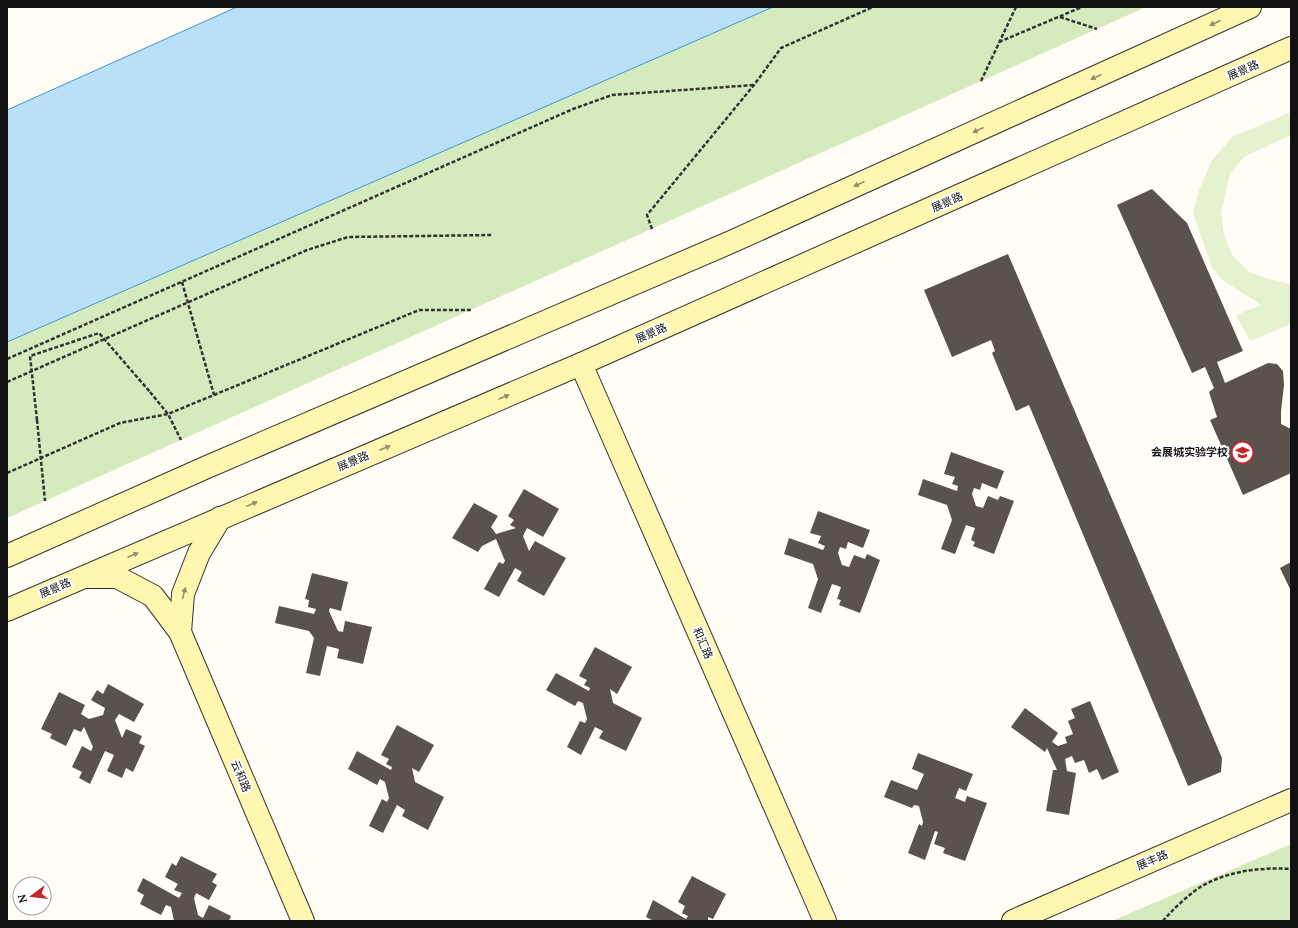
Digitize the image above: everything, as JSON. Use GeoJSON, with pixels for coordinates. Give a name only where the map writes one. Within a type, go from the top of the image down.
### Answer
{"type":"FeatureCollection","features":[{"type":"Feature","properties":{"kind":"main road"},"geometry":{"type":"LineString","coordinates":[[7,556],[207,467],[731,242],[1250,7]]}},
{"type":"Feature","properties":{"kind":"main road","name":"展景路"},"geometry":{"type":"LineString","coordinates":[[7,610],[82,576],[581,364],[1291,48]]}},
{"type":"Feature","properties":{"kind":"main road","name":"和汇路"},"geometry":{"type":"LineString","coordinates":[[581,364],[825,921]]}},
{"type":"Feature","properties":{"kind":"main road"},"geometry":{"type":"LineString","coordinates":[[180,632],[183,594],[199,553],[220,518]]}},
{"type":"Feature","properties":{"kind":"main road"},"geometry":{"type":"LineString","coordinates":[[82,576],[117,577],[153,596],[180,632]]}},
{"type":"Feature","properties":{"kind":"main road","name":"云和路"},"geometry":{"type":"LineString","coordinates":[[180,632],[303,921]]}},
{"type":"Feature","properties":{"kind":"main road","name":"展丰路"},"geometry":{"type":"LineString","coordinates":[[1013,921],[1291,800]]}},
{"type":"Feature","properties":{"kind":"path"},"geometry":{"type":"LineString","coordinates":[[652,229],[647,215],[754,84],[781,48],[873,7]]}},
{"type":"Feature","properties":{"kind":"path"},"geometry":{"type":"LineString","coordinates":[[981,81],[1016,7]]}},
{"type":"Feature","properties":{"kind":"path"},"geometry":{"type":"LineString","coordinates":[[999,42],[1082,7]]}},
{"type":"Feature","properties":{"kind":"path"},"geometry":{"type":"LineString","coordinates":[[1059,17],[1097,29]]}},
{"type":"Feature","properties":{"kind":"path"},"geometry":{"type":"LineString","coordinates":[[7,359],[574,109],[612,95],[754,84]]}},
{"type":"Feature","properties":{"kind":"path"},"geometry":{"type":"LineString","coordinates":[[7,382],[307,250],[348,236],[492,235]]}},
{"type":"Feature","properties":{"kind":"path"},"geometry":{"type":"LineString","coordinates":[[182,282],[214,395]]}},
{"type":"Feature","properties":{"kind":"path"},"geometry":{"type":"LineString","coordinates":[[7,473],[120,422],[168,414],[419,310],[471,310]]}},
{"type":"Feature","properties":{"kind":"path"},"geometry":{"type":"LineString","coordinates":[[45,501],[30,356],[99,333],[168,414],[181,440]]}},
{"type":"Feature","properties":{"kind":"path"},"geometry":{"type":"LineString","coordinates":[[1163,921],[1170,912],[1201,886],[1233,873],[1279,868],[1291,869]]}},
{"type":"Feature","properties":{"kind":"green space"},"geometry":{"type":"Polygon","coordinates":[[[773,7],[1146,7],[7,518],[7,342],[773,7]]]}},
{"type":"Feature","properties":{"kind":"green space"},"geometry":{"type":"Polygon","coordinates":[[[1291,112],[1291,135],[1244,157],[1230,173],[1221,214],[1224,235],[1232,255],[1248,271],[1265,278],[1291,284],[1291,324],[1250,341],[1236,315],[1261,305],[1221,279],[1212,267],[1193,213],[1199,190],[1212,160],[1232,137],[1291,112]]]}},
{"type":"Feature","properties":{"kind":"green space"},"geometry":{"type":"Polygon","coordinates":[[[1291,844],[1291,921],[1112,921],[1291,844]]]}},
{"type":"Feature","properties":{"kind":"water"},"geometry":{"type":"Polygon","coordinates":[[[237,7],[773,7],[7,342],[7,110],[237,7]]]}},
{"type":"Feature","properties":{"kind":"building"},"geometry":{"type":"Polygon","coordinates":[[[1152,189],[1187,223],[1243,351],[1217,362],[1225,383],[1268,363],[1277,364],[1283,371],[1284,385],[1281,424],[1291,429],[1291,473],[1243,495],[1210,420],[1217,417],[1209,392],[1214,388],[1205,367],[1192,373],[1117,205],[1152,189]]]}},
{"type":"Feature","properties":{"kind":"building"},"geometry":{"type":"Polygon","coordinates":[[[1008,254],[1222,758],[1221,772],[1188,786],[1029,405],[1016,411],[992,353],[995,351],[991,340],[952,357],[924,290],[1008,254]]]}},
{"type":"Feature","properties":{"kind":"building"},"geometry":{"type":"Polygon","coordinates":[[[951,452],[1004,471],[997,489],[982,483],[980,490],[974,488],[972,494],[976,506],[983,508],[988,496],[998,500],[1000,496],[1014,501],[994,554],[973,546],[975,542],[971,540],[975,528],[966,525],[955,554],[941,549],[952,520],[947,505],[918,495],[923,479],[957,491],[958,486],[952,484],[955,477],[944,474],[951,452]]]}},
{"type":"Feature","properties":{"kind":"building"},"geometry":{"type":"Polygon","coordinates":[[[524,489],[559,509],[543,537],[527,528],[523,536],[529,551],[535,541],[566,558],[544,596],[517,581],[522,572],[515,568],[499,597],[484,589],[499,562],[503,564],[505,561],[496,539],[482,546],[478,552],[452,538],[474,503],[498,516],[491,527],[496,534],[516,528],[510,525],[514,520],[508,516],[524,489]]]}},
{"type":"Feature","properties":{"kind":"building"},"geometry":{"type":"Polygon","coordinates":[[[818,511],[870,530],[863,548],[848,542],[846,549],[840,547],[838,553],[842,565],[849,567],[854,555],[865,559],[867,554],[880,560],[860,613],[839,605],[841,600],[837,599],[841,587],[832,584],[821,613],[808,608],[818,579],[813,564],[784,554],[789,538],[823,550],[825,546],[818,543],[821,536],[810,533],[818,511]]]}},
{"type":"Feature","properties":{"kind":"building"},"geometry":{"type":"Polygon","coordinates":[[[1291,562],[1291,591],[1280,568],[1291,562]]]}},
{"type":"Feature","properties":{"kind":"building"},"geometry":{"type":"Polygon","coordinates":[[[312,573],[348,582],[341,611],[330,608],[329,611],[338,631],[343,632],[345,621],[372,627],[363,664],[337,658],[339,649],[327,646],[320,676],[306,673],[314,638],[309,631],[275,623],[279,606],[314,614],[316,609],[308,607],[309,600],[305,599],[312,573]]]}},
{"type":"Feature","properties":{"kind":"building"},"geometry":{"type":"Polygon","coordinates":[[[595,647],[632,667],[617,694],[610,689],[613,703],[642,718],[626,751],[599,738],[603,731],[595,727],[581,755],[567,747],[580,721],[585,723],[587,719],[583,703],[578,701],[575,706],[546,690],[556,673],[589,691],[590,688],[584,685],[587,680],[579,676],[595,647]]]}},
{"type":"Feature","properties":{"kind":"building"},"geometry":{"type":"Polygon","coordinates":[[[108,684],[144,704],[134,722],[119,714],[115,720],[122,738],[126,729],[142,736],[139,743],[145,746],[133,772],[126,768],[122,778],[107,771],[114,755],[105,751],[90,784],[79,778],[82,772],[72,767],[82,746],[91,751],[93,747],[84,727],[81,732],[74,729],[66,746],[50,738],[52,734],[41,729],[59,692],[85,705],[81,714],[89,719],[103,715],[105,708],[91,700],[97,690],[103,694],[108,684]]]}},
{"type":"Feature","properties":{"kind":"building"},"geometry":{"type":"Polygon","coordinates":[[[1090,701],[1119,772],[1102,780],[1097,769],[1089,773],[1084,760],[1075,763],[1072,756],[1065,759],[1067,771],[1076,773],[1069,815],[1046,811],[1053,770],[1057,770],[1047,748],[1045,752],[1011,727],[1025,708],[1058,733],[1052,742],[1058,746],[1067,743],[1065,737],[1073,734],[1068,721],[1075,718],[1071,709],[1090,701]]]}},
{"type":"Feature","properties":{"kind":"building"},"geometry":{"type":"Polygon","coordinates":[[[397,725],[434,745],[419,772],[412,768],[415,782],[444,797],[428,830],[402,816],[405,810],[397,805],[383,833],[369,826],[382,799],[387,802],[389,798],[385,782],[380,779],[377,785],[348,769],[357,751],[391,770],[392,767],[386,764],[389,759],[381,755],[397,725]]]}},
{"type":"Feature","properties":{"kind":"building"},"geometry":{"type":"Polygon","coordinates":[[[918,753],[973,774],[966,791],[959,788],[955,798],[965,802],[967,796],[987,803],[965,861],[943,853],[945,848],[934,844],[938,832],[935,831],[925,860],[908,853],[919,824],[922,826],[923,822],[919,806],[914,805],[912,808],[884,797],[891,780],[917,790],[924,774],[912,769],[918,753]]]}},
{"type":"Feature","properties":{"kind":"building"},"geometry":{"type":"Polygon","coordinates":[[[181,856],[217,874],[212,882],[217,885],[209,900],[196,893],[194,898],[198,915],[203,918],[209,905],[231,916],[229,921],[174,921],[171,907],[166,905],[161,915],[140,904],[144,895],[137,891],[143,878],[179,898],[182,893],[174,890],[178,884],[165,877],[172,863],[176,866],[181,856]]]}},
{"type":"Feature","properties":{"kind":"building"},"geometry":{"type":"Polygon","coordinates":[[[692,876],[726,894],[713,919],[708,917],[708,921],[654,921],[646,917],[653,900],[686,919],[688,916],[682,913],[685,906],[678,902],[692,876]]]}},
{"type":"Feature","properties":{"kind":"place","name":"会展城实验学校"},"geometry":{"type":"Point","coordinates":[1243,452]}}]}
